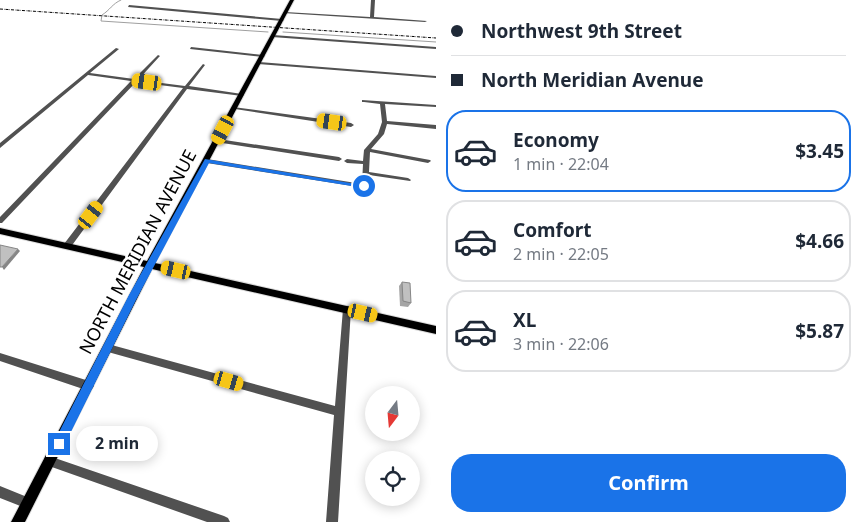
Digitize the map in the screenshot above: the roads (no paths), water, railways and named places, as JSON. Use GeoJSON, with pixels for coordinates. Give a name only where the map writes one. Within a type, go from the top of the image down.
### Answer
{"type":"FeatureCollection","features":[{"type":"Feature","properties":{"kind":"main road","name":"NORTH MERIDIAN AVENUE"},"geometry":{"type":"LineString","coordinates":[[18,522],[151,264],[292,0]]}},
{"type":"Feature","properties":{"kind":"main road"},"geometry":{"type":"LineString","coordinates":[[0,231],[436,330]]}},
{"type":"Feature","properties":{"kind":"street"},"geometry":{"type":"LineString","coordinates":[[372,18],[374,0]]}},
{"type":"Feature","properties":{"kind":"street"},"geometry":{"type":"LineString","coordinates":[[129,6],[282,20]]}},
{"type":"Feature","properties":{"kind":"street"},"geometry":{"type":"LineString","coordinates":[[285,13],[424,22]]}},
{"type":"Feature","properties":{"kind":"street"},"geometry":{"type":"LineString","coordinates":[[273,36],[436,48]]}},
{"type":"Feature","properties":{"kind":"street"},"geometry":{"type":"LineString","coordinates":[[0,146],[117,48]]}},
{"type":"Feature","properties":{"kind":"street"},"geometry":{"type":"LineString","coordinates":[[191,48],[263,56]]}},
{"type":"Feature","properties":{"kind":"street"},"geometry":{"type":"LineString","coordinates":[[0,221],[158,56]]}},
{"type":"Feature","properties":{"kind":"street"},"geometry":{"type":"LineString","coordinates":[[259,63],[436,77]]}},
{"type":"Feature","properties":{"kind":"street"},"geometry":{"type":"LineString","coordinates":[[67,246],[203,65]]}},
{"type":"Feature","properties":{"kind":"street"},"geometry":{"type":"LineString","coordinates":[[87,74],[242,95]]}},
{"type":"Feature","properties":{"kind":"street"},"geometry":{"type":"LineString","coordinates":[[364,101],[382,104],[436,106]]}},
{"type":"Feature","properties":{"kind":"street"},"geometry":{"type":"LineString","coordinates":[[208,160],[364,186],[367,150],[381,134],[385,122],[382,104]]}},
{"type":"Feature","properties":{"kind":"street"},"geometry":{"type":"LineString","coordinates":[[235,108],[351,125]]}},
{"type":"Feature","properties":{"kind":"street"},"geometry":{"type":"LineString","coordinates":[[385,122],[436,127]]}},
{"type":"Feature","properties":{"kind":"street"},"geometry":{"type":"LineString","coordinates":[[218,140],[339,159]]}},
{"type":"Feature","properties":{"kind":"street"},"geometry":{"type":"LineString","coordinates":[[367,150],[428,161]]}},
{"type":"Feature","properties":{"kind":"street"},"geometry":{"type":"LineString","coordinates":[[347,160],[366,164]]}},
{"type":"Feature","properties":{"kind":"street"},"geometry":{"type":"LineString","coordinates":[[366,173],[408,180]]}},
{"type":"Feature","properties":{"kind":"street"},"geometry":{"type":"LineString","coordinates":[[332,522],[347,309]]}},
{"type":"Feature","properties":{"kind":"street"},"geometry":{"type":"LineString","coordinates":[[108,348],[340,412]]}},
{"type":"Feature","properties":{"kind":"street"},"geometry":{"type":"LineString","coordinates":[[0,357],[89,386]]}},
{"type":"Feature","properties":{"kind":"street"},"geometry":{"type":"LineString","coordinates":[[49,461],[224,522]]}},
{"type":"Feature","properties":{"kind":"street"},"geometry":{"type":"LineString","coordinates":[[0,492],[28,503]]}},
{"type":"Feature","properties":{"kind":"waterway"},"geometry":{"type":"LineString","coordinates":[[121,0],[102,15],[101,21],[268,32]]}},
{"type":"Feature","properties":{"kind":"waterway"},"geometry":{"type":"LineString","coordinates":[[283,32],[436,42]]}},
{"type":"Feature","properties":{"kind":"railway"},"geometry":{"type":"LineString","coordinates":[[0,9],[436,38]]}}]}
